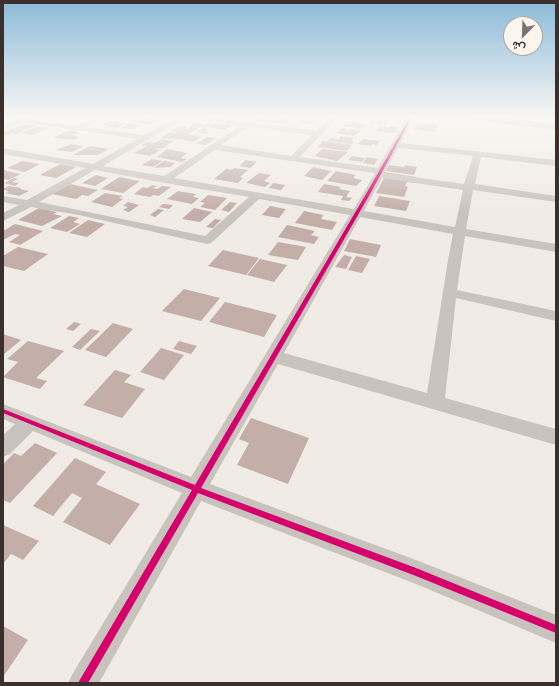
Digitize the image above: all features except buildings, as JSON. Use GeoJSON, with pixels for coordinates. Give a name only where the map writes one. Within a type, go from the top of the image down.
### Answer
{"type":"FeatureCollection","features":[{"type":"Feature","properties":{"kind":"street"},"geometry":{"type":"LineString","coordinates":[[3,218],[126,149]]}},
{"type":"Feature","properties":{"kind":"street"},"geometry":{"type":"LineString","coordinates":[[165,180],[211,149]]}},
{"type":"Feature","properties":{"kind":"street"},"geometry":{"type":"LineString","coordinates":[[229,149],[294,158],[468,187],[556,199]]}},
{"type":"Feature","properties":{"kind":"street"},"geometry":{"type":"LineString","coordinates":[[294,158],[303,149]]}},
{"type":"Feature","properties":{"kind":"street"},"geometry":{"type":"LineString","coordinates":[[82,683],[394,149]]}},
{"type":"Feature","properties":{"kind":"street"},"geometry":{"type":"LineString","coordinates":[[433,149],[556,164]]}},
{"type":"Feature","properties":{"kind":"street"},"geometry":{"type":"LineString","coordinates":[[435,402],[451,293],[454,260],[468,187],[478,154]]}},
{"type":"Feature","properties":{"kind":"street"},"geometry":{"type":"LineString","coordinates":[[6,156],[21,155],[95,167],[556,248]]}},
{"type":"Feature","properties":{"kind":"street"},"geometry":{"type":"LineString","coordinates":[[3,199],[79,212],[207,240],[256,196]]}},
{"type":"Feature","properties":{"kind":"street"},"geometry":{"type":"LineString","coordinates":[[451,293],[556,316]]}},
{"type":"Feature","properties":{"kind":"street"},"geometry":{"type":"LineString","coordinates":[[272,356],[556,437]]}},
{"type":"Feature","properties":{"kind":"street"},"geometry":{"type":"LineString","coordinates":[[3,411],[196,489],[416,572],[556,629]]}},
{"type":"Feature","properties":{"kind":"street"},"geometry":{"type":"LineString","coordinates":[[3,448],[30,422]]}},
{"type":"Feature","properties":{"kind":"cycle path"},"geometry":{"type":"LineString","coordinates":[[83,683],[393,149]]}},
{"type":"Feature","properties":{"kind":"cycle path"},"geometry":{"type":"LineString","coordinates":[[3,411],[196,489],[416,572],[556,629]]}}]}
